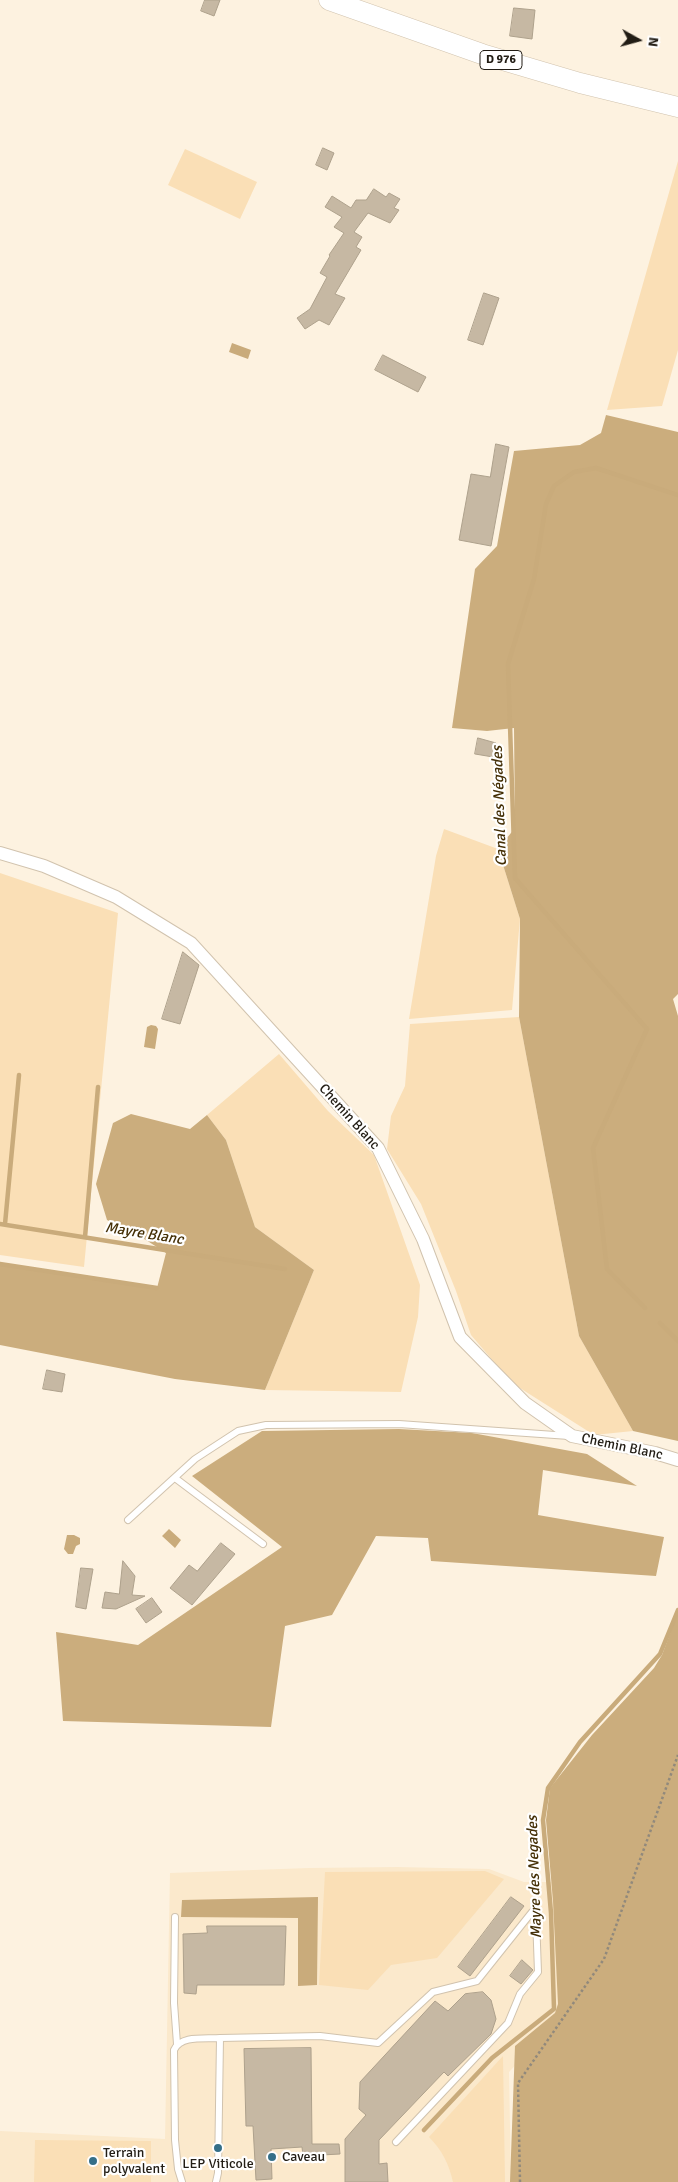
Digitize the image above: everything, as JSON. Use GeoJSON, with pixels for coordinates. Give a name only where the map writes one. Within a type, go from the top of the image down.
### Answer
{"type":"FeatureCollection","features":[{"type":"Feature","properties":{"kind":"main road","name":"D 976"},"geometry":{"type":"LineString","coordinates":[[329,0],[482,54],[580,83],[678,106]]}},
{"type":"Feature","properties":{"kind":"street","name":"Chemin Blanc"},"geometry":{"type":"LineString","coordinates":[[0,853],[44,866],[116,897],[191,943],[378,1148],[423,1239],[460,1336],[525,1403],[572,1436],[655,1453],[678,1460]]}},
{"type":"Feature","properties":{"kind":"lane"},"geometry":{"type":"LineString","coordinates":[[128,1520],[195,1459],[238,1431],[266,1424],[399,1424],[572,1436]]}},
{"type":"Feature","properties":{"kind":"lane"},"geometry":{"type":"LineString","coordinates":[[174,1478],[263,1544]]}},
{"type":"Feature","properties":{"kind":"lane"},"geometry":{"type":"LineString","coordinates":[[177,2044],[182,2040],[320,2036],[378,2043],[434,1992],[477,1981],[532,1912],[536,1917],[538,1972],[520,1994],[508,2023],[396,2142]]}},
{"type":"Feature","properties":{"kind":"lane"},"geometry":{"type":"LineString","coordinates":[[175,1917],[174,2003],[177,2044],[174,2058],[175,2140],[178,2169],[182,2182]]}},
{"type":"Feature","properties":{"kind":"lane"},"geometry":{"type":"LineString","coordinates":[[216,2182],[218,2173],[220,2038]]}},
{"type":"Feature","properties":{"kind":"path"},"geometry":{"type":"LineString","coordinates":[[520,2182],[518,2083],[604,1959],[678,1755]]}},
{"type":"Feature","properties":{"kind":"shaded area"},"geometry":{"type":"Polygon","coordinates":[[[185,149],[257,182],[240,219],[168,185],[185,149]]]}},
{"type":"Feature","properties":{"kind":"shaded area"},"geometry":{"type":"Polygon","coordinates":[[[678,161],[678,350],[662,406],[607,410],[678,161]]]}},
{"type":"Feature","properties":{"kind":"shaded area"},"geometry":{"type":"Polygon","coordinates":[[[232,343],[251,350],[248,359],[229,352],[232,343]]]}},
{"type":"Feature","properties":{"kind":"shaded area"},"geometry":{"type":"Polygon","coordinates":[[[606,415],[678,432],[678,994],[673,999],[678,1016],[678,1441],[633,1431],[579,1336],[519,1017],[520,919],[498,849],[515,828],[514,728],[487,731],[452,728],[475,569],[497,546],[514,451],[580,445],[601,433],[606,415]]]}},
{"type":"Feature","properties":{"kind":"shaded area"},"geometry":{"type":"Polygon","coordinates":[[[444,829],[498,849],[520,919],[512,1010],[409,1019],[436,856],[444,829]]]}},
{"type":"Feature","properties":{"kind":"shaded area"},"geometry":{"type":"Polygon","coordinates":[[[0,873],[118,913],[84,1267],[0,1255],[0,873]]]}},
{"type":"Feature","properties":{"kind":"shaded area"},"geometry":{"type":"Polygon","coordinates":[[[519,1017],[579,1336],[633,1431],[594,1435],[512,1383],[471,1335],[456,1291],[421,1204],[387,1149],[391,1116],[405,1086],[410,1024],[519,1017]]]}},
{"type":"Feature","properties":{"kind":"shaded area"},"geometry":{"type":"Polygon","coordinates":[[[151,1025],[156,1026],[158,1029],[155,1049],[144,1047],[147,1027],[151,1025]]]}},
{"type":"Feature","properties":{"kind":"shaded area"},"geometry":{"type":"Polygon","coordinates":[[[279,1054],[328,1111],[374,1155],[420,1285],[418,1317],[401,1392],[265,1390],[314,1270],[255,1227],[226,1140],[207,1115],[279,1054]]]}},
{"type":"Feature","properties":{"kind":"shaded area"},"geometry":{"type":"Polygon","coordinates":[[[131,1114],[190,1129],[207,1115],[226,1140],[255,1227],[314,1270],[265,1390],[175,1379],[0,1345],[0,1264],[157,1288],[166,1253],[146,1240],[107,1220],[96,1184],[113,1123],[131,1114]]]}},
{"type":"Feature","properties":{"kind":"shaded area"},"geometry":{"type":"Polygon","coordinates":[[[399,1429],[472,1433],[587,1454],[637,1486],[543,1470],[538,1515],[664,1537],[656,1576],[431,1561],[428,1538],[376,1536],[332,1615],[285,1626],[271,1727],[63,1721],[56,1632],[138,1645],[282,1547],[192,1476],[262,1431],[399,1429]]]}},
{"type":"Feature","properties":{"kind":"shaded area"},"geometry":{"type":"Polygon","coordinates":[[[169,1529],[181,1540],[175,1548],[162,1536],[169,1529]]]}},
{"type":"Feature","properties":{"kind":"shaded area"},"geometry":{"type":"Polygon","coordinates":[[[67,1535],[74,1535],[80,1538],[80,1544],[76,1546],[73,1554],[68,1554],[64,1549],[67,1535]]]}},
{"type":"Feature","properties":{"kind":"shaded area"},"geometry":{"type":"Polygon","coordinates":[[[678,1613],[678,2182],[510,2182],[515,2046],[555,2013],[558,2004],[553,1901],[546,1820],[550,1788],[592,1735],[654,1668],[662,1655],[678,1613]]]}},
{"type":"Feature","properties":{"kind":"shaded area"},"geometry":{"type":"Polygon","coordinates":[[[397,1867],[489,1869],[524,1882],[563,1882],[566,2013],[509,2072],[511,2182],[0,2182],[0,2131],[165,2139],[170,1873],[397,1867]]]}},
{"type":"Feature","properties":{"kind":"shaded area"},"geometry":{"type":"Polygon","coordinates":[[[485,1871],[504,1879],[437,1958],[391,1965],[368,1990],[319,1985],[325,1872],[485,1871]]]}},
{"type":"Feature","properties":{"kind":"shaded area"},"geometry":{"type":"Polygon","coordinates":[[[318,1897],[317,1985],[298,1986],[298,1918],[181,1917],[182,1900],[318,1897]]]}},
{"type":"Feature","properties":{"kind":"shaded area"},"geometry":{"type":"Polygon","coordinates":[[[503,2056],[505,2182],[453,2182],[444,2158],[438,2147],[429,2137],[503,2056]]]}},
{"type":"Feature","properties":{"kind":"shaded area","name":"Terrain polyvalent"},"geometry":{"type":"Polygon","coordinates":[[[35,2140],[151,2141],[151,2182],[34,2182],[35,2140]]]}},
{"type":"Feature","properties":{"kind":"building"},"geometry":{"type":"Polygon","coordinates":[[[205,0],[220,0],[214,16],[201,11],[205,0]]]}},
{"type":"Feature","properties":{"kind":"building"},"geometry":{"type":"Polygon","coordinates":[[[514,8],[535,10],[532,39],[510,36],[514,8]]]}},
{"type":"Feature","properties":{"kind":"building"},"geometry":{"type":"Polygon","coordinates":[[[323,148],[334,153],[327,170],[316,165],[323,148]]]}},
{"type":"Feature","properties":{"kind":"building"},"geometry":{"type":"Polygon","coordinates":[[[374,189],[386,197],[389,193],[400,199],[394,208],[399,210],[390,223],[368,213],[354,232],[362,237],[356,247],[361,250],[335,294],[345,298],[329,325],[319,320],[305,329],[297,318],[310,309],[327,277],[320,273],[329,255],[344,233],[334,227],[342,217],[325,207],[332,196],[351,208],[356,200],[366,200],[374,189]]]}},
{"type":"Feature","properties":{"kind":"building"},"geometry":{"type":"Polygon","coordinates":[[[484,293],[499,298],[483,345],[468,340],[484,293]]]}},
{"type":"Feature","properties":{"kind":"building"},"geometry":{"type":"Polygon","coordinates":[[[383,355],[426,377],[418,392],[375,370],[383,355]]]}},
{"type":"Feature","properties":{"kind":"building"},"geometry":{"type":"Polygon","coordinates":[[[496,444],[509,447],[491,546],[459,540],[471,474],[490,477],[496,444]]]}},
{"type":"Feature","properties":{"kind":"building"},"geometry":{"type":"Polygon","coordinates":[[[478,738],[496,743],[493,757],[475,754],[478,738]]]}},
{"type":"Feature","properties":{"kind":"building"},"geometry":{"type":"Polygon","coordinates":[[[183,952],[199,965],[180,1024],[162,1019],[183,952]]]}},
{"type":"Feature","properties":{"kind":"building"},"geometry":{"type":"Polygon","coordinates":[[[47,1370],[65,1374],[62,1392],[43,1389],[47,1370]]]}},
{"type":"Feature","properties":{"kind":"building"},"geometry":{"type":"Polygon","coordinates":[[[221,1543],[235,1554],[192,1605],[170,1588],[189,1565],[197,1571],[221,1543]]]}},
{"type":"Feature","properties":{"kind":"building"},"geometry":{"type":"Polygon","coordinates":[[[123,1561],[135,1576],[132,1595],[145,1596],[116,1609],[102,1608],[105,1592],[119,1594],[123,1561]]]}},
{"type":"Feature","properties":{"kind":"building"},"geometry":{"type":"Polygon","coordinates":[[[81,1568],[93,1569],[86,1609],[76,1607],[81,1568]]]}},
{"type":"Feature","properties":{"kind":"building"},"geometry":{"type":"Polygon","coordinates":[[[152,1598],[162,1612],[146,1623],[136,1609],[152,1598]]]}},
{"type":"Feature","properties":{"kind":"building"},"geometry":{"type":"Polygon","coordinates":[[[511,1897],[524,1906],[470,1976],[458,1967],[511,1897]]]}},
{"type":"Feature","properties":{"kind":"building"},"geometry":{"type":"Polygon","coordinates":[[[207,1926],[286,1926],[284,1985],[197,1985],[196,1994],[184,1993],[183,1934],[207,1933],[207,1926]]]}},
{"type":"Feature","properties":{"kind":"building"},"geometry":{"type":"Polygon","coordinates":[[[522,1960],[533,1970],[521,1984],[510,1976],[522,1960]]]}},
{"type":"Feature","properties":{"kind":"building"},"geometry":{"type":"Polygon","coordinates":[[[483,1992],[491,2000],[496,2019],[491,2034],[448,2076],[444,2072],[379,2140],[379,2164],[387,2163],[388,2182],[345,2182],[345,2139],[366,2115],[359,2109],[360,2082],[435,2001],[448,2011],[465,1994],[483,1992]]]}},
{"type":"Feature","properties":{"kind":"building"},"geometry":{"type":"Polygon","coordinates":[[[311,2048],[312,2144],[339,2144],[340,2154],[303,2156],[302,2147],[271,2149],[272,2179],[256,2180],[253,2126],[246,2126],[244,2049],[311,2048]]]}},
{"type":"Feature","properties":{"kind":"waterway","name":"Canal des Négades"},"geometry":{"type":"LineString","coordinates":[[645,1308],[607,1269],[593,1148],[647,1029],[515,878],[508,664],[534,579],[546,504],[554,486],[574,472],[596,468],[678,495]]}},
{"type":"Feature","properties":{"kind":"waterway"},"geometry":{"type":"LineString","coordinates":[[5,1224],[19,1075]]}},
{"type":"Feature","properties":{"kind":"waterway"},"geometry":{"type":"LineString","coordinates":[[85,1237],[98,1087]]}},
{"type":"Feature","properties":{"kind":"waterway","name":"Mayre Blanc"},"geometry":{"type":"LineString","coordinates":[[0,1224],[285,1269]]}},
{"type":"Feature","properties":{"kind":"waterway"},"geometry":{"type":"LineString","coordinates":[[0,1264],[157,1288]]}},
{"type":"Feature","properties":{"kind":"waterway","name":"Canal des Négades"},"geometry":{"type":"LineString","coordinates":[[660,1323],[678,1341]]}},
{"type":"Feature","properties":{"kind":"waterway","name":"Mayre des Negades"},"geometry":{"type":"LineString","coordinates":[[424,2130],[492,2058],[554,2009],[551,1913],[543,1820],[548,1788],[580,1742],[660,1654],[678,1610]]}},
{"type":"Feature","properties":{"kind":"place","name":"LEP Viticole"},"geometry":{"type":"Point","coordinates":[218,2148]}},
{"type":"Feature","properties":{"kind":"place","name":"Caveau"},"geometry":{"type":"Point","coordinates":[272,2157]}},
{"type":"Feature","properties":{"kind":"place","name":"Terrain polyvalent"},"geometry":{"type":"Point","coordinates":[93,2161]}}]}
